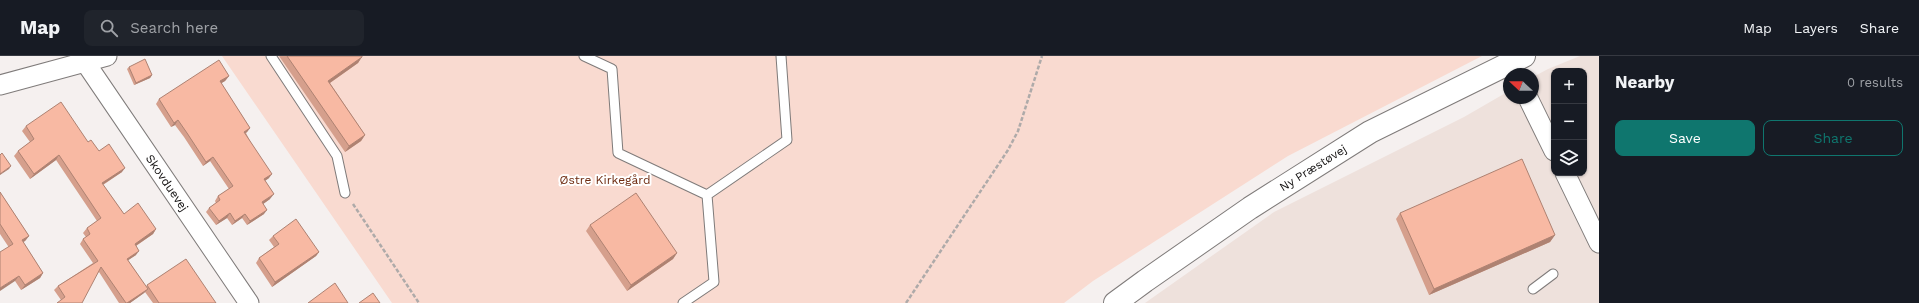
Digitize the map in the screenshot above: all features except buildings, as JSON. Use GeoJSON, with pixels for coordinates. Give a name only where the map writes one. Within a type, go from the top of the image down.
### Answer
{"type":"FeatureCollection","features":[{"type":"Feature","properties":{"kind":"street"},"geometry":{"type":"LineString","coordinates":[[0,86],[107,56]]}},
{"type":"Feature","properties":{"kind":"street","name":"Skovduevej"},"geometry":{"type":"LineString","coordinates":[[85,62],[249,303]]}},
{"type":"Feature","properties":{"kind":"street","name":"Ny Præstøvej"},"geometry":{"type":"LineString","coordinates":[[1115,303],[1144,281],[1250,208],[1370,132],[1517,64]]}},
{"type":"Feature","properties":{"kind":"street"},"geometry":{"type":"LineString","coordinates":[[1531,104],[1551,145]]}},
{"type":"Feature","properties":{"kind":"street"},"geometry":{"type":"LineString","coordinates":[[1566,176],[1599,243]]}},
{"type":"Feature","properties":{"kind":"lane"},"geometry":{"type":"LineString","coordinates":[[271,56],[337,156],[345,193]]}},
{"type":"Feature","properties":{"kind":"lane"},"geometry":{"type":"LineString","coordinates":[[584,56],[612,69],[618,153],[707,195]]}},
{"type":"Feature","properties":{"kind":"lane"},"geometry":{"type":"LineString","coordinates":[[707,195],[787,140],[781,56]]}},
{"type":"Feature","properties":{"kind":"lane"},"geometry":{"type":"LineString","coordinates":[[683,303],[714,282],[707,195]]}},
{"type":"Feature","properties":{"kind":"lane"},"geometry":{"type":"LineString","coordinates":[[1532,289],[1553,274]]}},
{"type":"Feature","properties":{"kind":"path"},"geometry":{"type":"LineString","coordinates":[[906,303],[1008,150],[1018,131],[1042,56]]}},
{"type":"Feature","properties":{"kind":"path"},"geometry":{"type":"LineString","coordinates":[[345,193],[419,303]]}},
{"type":"Feature","properties":{"kind":"shaded area"},"geometry":{"type":"Polygon","coordinates":[[[1580,56],[1599,56],[1599,303],[1145,303],[1274,212],[1464,117],[1503,94],[1503,104],[1539,104],[1539,74],[1548,69],[1580,56]]]}},
{"type":"Feature","properties":{"kind":"green space","name":"Østre Kirkegård"},"geometry":{"type":"Polygon","coordinates":[[[222,56],[1482,56],[1288,156],[1093,281],[1064,303],[392,303],[222,56]]]}}]}
